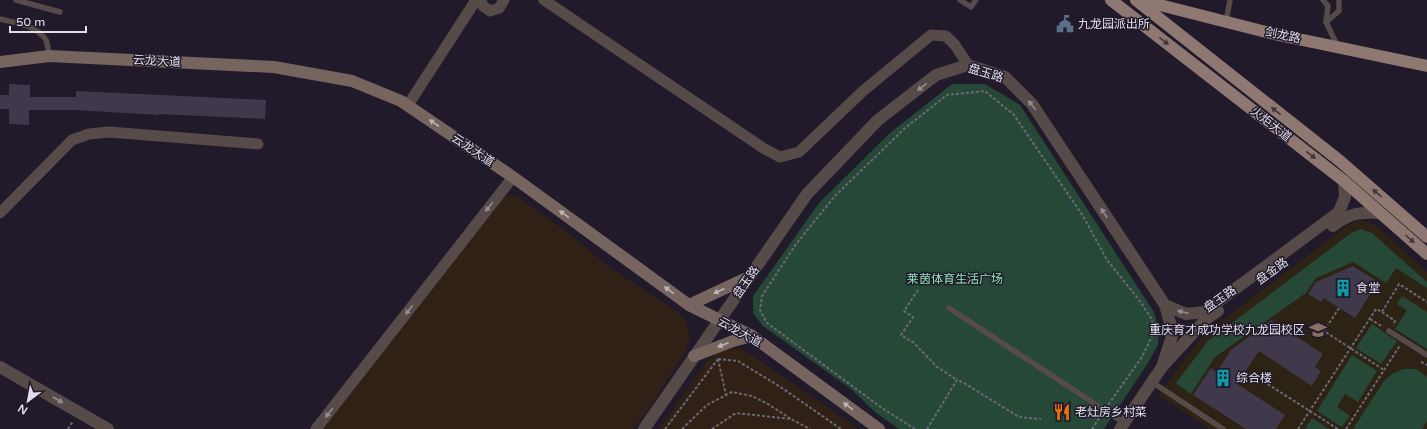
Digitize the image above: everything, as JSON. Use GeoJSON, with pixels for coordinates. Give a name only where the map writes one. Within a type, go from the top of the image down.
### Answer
{"type":"FeatureCollection","features":[{"type":"Feature","properties":{"kind":"main road","name":"火炬大道"},"geometry":{"type":"LineString","coordinates":[[1136,0],[1340,161],[1427,237]]}},
{"type":"Feature","properties":{"kind":"main road","name":"剑龙路"},"geometry":{"type":"LineString","coordinates":[[1140,0],[1270,33],[1427,66]]}},
{"type":"Feature","properties":{"kind":"main road","name":"火炬大道"},"geometry":{"type":"LineString","coordinates":[[1117,1],[1344,181],[1427,254]]}},
{"type":"Feature","properties":{"kind":"main road","name":"云龙大道"},"geometry":{"type":"LineString","coordinates":[[0,62],[49,56],[274,67],[352,81],[401,101],[513,177],[689,305],[752,336],[879,429]]}},
{"type":"Feature","properties":{"kind":"main road"},"geometry":{"type":"LineString","coordinates":[[689,305],[749,277]]}},
{"type":"Feature","properties":{"kind":"main road"},"geometry":{"type":"LineString","coordinates":[[694,356],[733,341],[752,336]]}},
{"type":"Feature","properties":{"kind":"street"},"geometry":{"type":"LineString","coordinates":[[408,105],[476,0]]}},
{"type":"Feature","properties":{"kind":"street"},"geometry":{"type":"LineString","coordinates":[[481,0],[482,6],[490,11],[502,4]]}},
{"type":"Feature","properties":{"kind":"street"},"geometry":{"type":"LineString","coordinates":[[544,0],[763,148],[780,157],[799,152],[863,91],[931,35],[946,36],[955,45],[968,65]]}},
{"type":"Feature","properties":{"kind":"street","name":"盘玉路"},"geometry":{"type":"LineString","coordinates":[[644,429],[807,194],[878,120],[936,75],[968,65],[1005,77],[1032,104],[1165,305],[1186,314],[1204,312],[1339,212],[1345,197],[1344,181]]}},
{"type":"Feature","properties":{"kind":"street"},"geometry":{"type":"LineString","coordinates":[[0,213],[72,140],[89,134],[109,132],[258,144]]}},
{"type":"Feature","properties":{"kind":"street"},"geometry":{"type":"LineString","coordinates":[[316,429],[513,177]]}},
{"type":"Feature","properties":{"kind":"street","name":"盘金路"},"geometry":{"type":"LineString","coordinates":[[1122,426],[1162,367],[1206,319],[1343,218],[1362,212],[1380,212]]}},
{"type":"Feature","properties":{"kind":"street"},"geometry":{"type":"LineString","coordinates":[[1162,367],[1173,333],[1165,305]]}},
{"type":"Feature","properties":{"kind":"street"},"geometry":{"type":"LineString","coordinates":[[0,367],[108,429]]}},
{"type":"Feature","properties":{"kind":"lane"},"geometry":{"type":"LineString","coordinates":[[16,0],[60,12]]}},
{"type":"Feature","properties":{"kind":"lane"},"geometry":{"type":"LineString","coordinates":[[960,0],[971,7],[976,0]]}},
{"type":"Feature","properties":{"kind":"lane"},"geometry":{"type":"LineString","coordinates":[[1226,22],[1230,0]]}},
{"type":"Feature","properties":{"kind":"lane"},"geometry":{"type":"LineString","coordinates":[[1323,0],[1328,6],[1326,22],[1338,47]]}},
{"type":"Feature","properties":{"kind":"lane"},"geometry":{"type":"LineString","coordinates":[[1326,22],[1339,11],[1339,0]]}},
{"type":"Feature","properties":{"kind":"lane"},"geometry":{"type":"LineString","coordinates":[[0,19],[19,22],[36,30],[46,40],[49,56]]}},
{"type":"Feature","properties":{"kind":"lane"},"geometry":{"type":"LineString","coordinates":[[949,308],[1105,410],[1122,426]]}},
{"type":"Feature","properties":{"kind":"lane"},"geometry":{"type":"LineString","coordinates":[[1389,331],[1427,355]]}},
{"type":"Feature","properties":{"kind":"lane"},"geometry":{"type":"LineString","coordinates":[[1152,382],[1223,429]]}},
{"type":"Feature","properties":{"kind":"path"},"geometry":{"type":"LineString","coordinates":[[915,429],[882,408],[767,323],[760,310],[762,296],[796,244],[835,196],[904,128],[947,95],[986,91],[1014,115],[1083,216],[1107,260],[1140,301],[1151,318],[1155,330],[1142,357],[1092,429]]}},
{"type":"Feature","properties":{"kind":"path"},"geometry":{"type":"LineString","coordinates":[[1382,312],[1399,284],[1427,302]]}},
{"type":"Feature","properties":{"kind":"path"},"geometry":{"type":"LineString","coordinates":[[918,290],[904,311],[913,317],[901,335],[914,342],[937,367],[957,380],[1019,417],[1041,419]]}},
{"type":"Feature","properties":{"kind":"path"},"geometry":{"type":"LineString","coordinates":[[1324,331],[1339,308]]}},
{"type":"Feature","properties":{"kind":"path"},"geometry":{"type":"LineString","coordinates":[[1298,429],[1369,319],[1376,309],[1395,320],[1389,331],[1369,319]]}},
{"type":"Feature","properties":{"kind":"path"},"geometry":{"type":"LineString","coordinates":[[1321,329],[1384,370]]}},
{"type":"Feature","properties":{"kind":"path"},"geometry":{"type":"LineString","coordinates":[[1346,429],[1399,347],[1405,351]]}},
{"type":"Feature","properties":{"kind":"path"},"geometry":{"type":"LineString","coordinates":[[1416,358],[1427,365]]}},
{"type":"Feature","properties":{"kind":"path"},"geometry":{"type":"LineString","coordinates":[[718,359],[726,395]]}},
{"type":"Feature","properties":{"kind":"path"},"geometry":{"type":"LineString","coordinates":[[665,429],[718,359]]}},
{"type":"Feature","properties":{"kind":"path"},"geometry":{"type":"LineString","coordinates":[[718,359],[738,361],[782,388],[841,429]]}},
{"type":"Feature","properties":{"kind":"path"},"geometry":{"type":"LineString","coordinates":[[1255,376],[1338,429]]}},
{"type":"Feature","properties":{"kind":"path"},"geometry":{"type":"LineString","coordinates":[[927,429],[957,380]]}},
{"type":"Feature","properties":{"kind":"path"},"geometry":{"type":"LineString","coordinates":[[682,429],[707,405],[732,392],[752,396],[810,429]]}},
{"type":"Feature","properties":{"kind":"path"},"geometry":{"type":"LineString","coordinates":[[712,429],[736,413],[791,419]]}},
{"type":"Feature","properties":{"kind":"shaded area"},"geometry":{"type":"Polygon","coordinates":[[[515,195],[571,235],[608,266],[678,312],[687,323],[690,339],[683,355],[649,409],[633,429],[323,429],[504,197],[515,195]]]}},
{"type":"Feature","properties":{"kind":"shaded area","name":"重庆育才成功学校九龙园校区"},"geometry":{"type":"Polygon","coordinates":[[[1361,220],[1375,225],[1427,272],[1427,429],[1210,429],[1158,395],[1202,337],[1217,324],[1348,225],[1361,220]]]}},
{"type":"Feature","properties":{"kind":"shaded area"},"geometry":{"type":"Polygon","coordinates":[[[739,348],[755,357],[858,429],[659,429],[706,362],[722,350],[739,348]]]}},
{"type":"Feature","properties":{"kind":"green space","name":"莱茵体育生活广场"},"geometry":{"type":"Polygon","coordinates":[[[952,84],[985,84],[1020,105],[1154,312],[1159,329],[1158,345],[1148,363],[1104,429],[899,429],[876,413],[851,389],[763,326],[753,313],[753,296],[819,203],[890,133],[952,84]]]}},
{"type":"Feature","properties":{"kind":"green space"},"geometry":{"type":"Polygon","coordinates":[[[1361,229],[1372,233],[1427,282],[1427,288],[1396,268],[1386,283],[1353,262],[1316,278],[1306,293],[1215,357],[1191,394],[1176,383],[1208,341],[1351,233],[1361,229]]]}},
{"type":"Feature","properties":{"kind":"green space"},"geometry":{"type":"Polygon","coordinates":[[[1402,296],[1427,312],[1427,349],[1395,329],[1407,310],[1397,304],[1402,296]]]}},
{"type":"Feature","properties":{"kind":"green space"},"geometry":{"type":"Polygon","coordinates":[[[1372,324],[1397,341],[1381,364],[1356,348],[1372,324]]]}},
{"type":"Feature","properties":{"kind":"green space"},"geometry":{"type":"Polygon","coordinates":[[[1352,355],[1377,371],[1358,402],[1345,394],[1337,407],[1350,416],[1342,427],[1317,411],[1352,355]]]}},
{"type":"Feature","properties":{"kind":"green space"},"geometry":{"type":"Polygon","coordinates":[[[1404,369],[1416,369],[1427,377],[1427,421],[1422,429],[1353,429],[1384,381],[1392,374],[1404,369]]]}},
{"type":"Feature","properties":{"kind":"green space"},"geometry":{"type":"Polygon","coordinates":[[[1312,418],[1329,429],[1305,429],[1312,418]]]}},
{"type":"Feature","properties":{"kind":"building"},"geometry":{"type":"Polygon","coordinates":[[[9,84],[30,85],[30,97],[76,97],[76,91],[266,100],[265,119],[75,110],[29,110],[29,125],[9,124],[9,109],[0,109],[0,95],[9,95],[9,84]]]}},
{"type":"Feature","properties":{"kind":"building","name":"食堂"},"geometry":{"type":"Polygon","coordinates":[[[1353,266],[1378,282],[1355,318],[1324,298],[1321,302],[1308,294],[1316,282],[1353,266]]]}},
{"type":"Feature","properties":{"kind":"building","name":"综合楼"},"geometry":{"type":"Polygon","coordinates":[[[1271,320],[1323,354],[1315,367],[1321,371],[1312,386],[1259,351],[1237,384],[1285,415],[1276,429],[1246,429],[1193,395],[1211,368],[1217,372],[1231,350],[1271,320]]]}},
{"type":"Feature","properties":{"kind":"place","name":"九龙园派出所"},"geometry":{"type":"Point","coordinates":[1065,24]}},
{"type":"Feature","properties":{"kind":"place","name":"食堂"},"geometry":{"type":"Point","coordinates":[1343,288]}},
{"type":"Feature","properties":{"kind":"place","name":"重庆育才成功学校九龙园校区"},"geometry":{"type":"Point","coordinates":[1318,330]}},
{"type":"Feature","properties":{"kind":"place","name":"综合楼"},"geometry":{"type":"Point","coordinates":[1223,378]}},
{"type":"Feature","properties":{"kind":"place","name":"老灶房乡村菜"},"geometry":{"type":"Point","coordinates":[1062,412]}}]}
